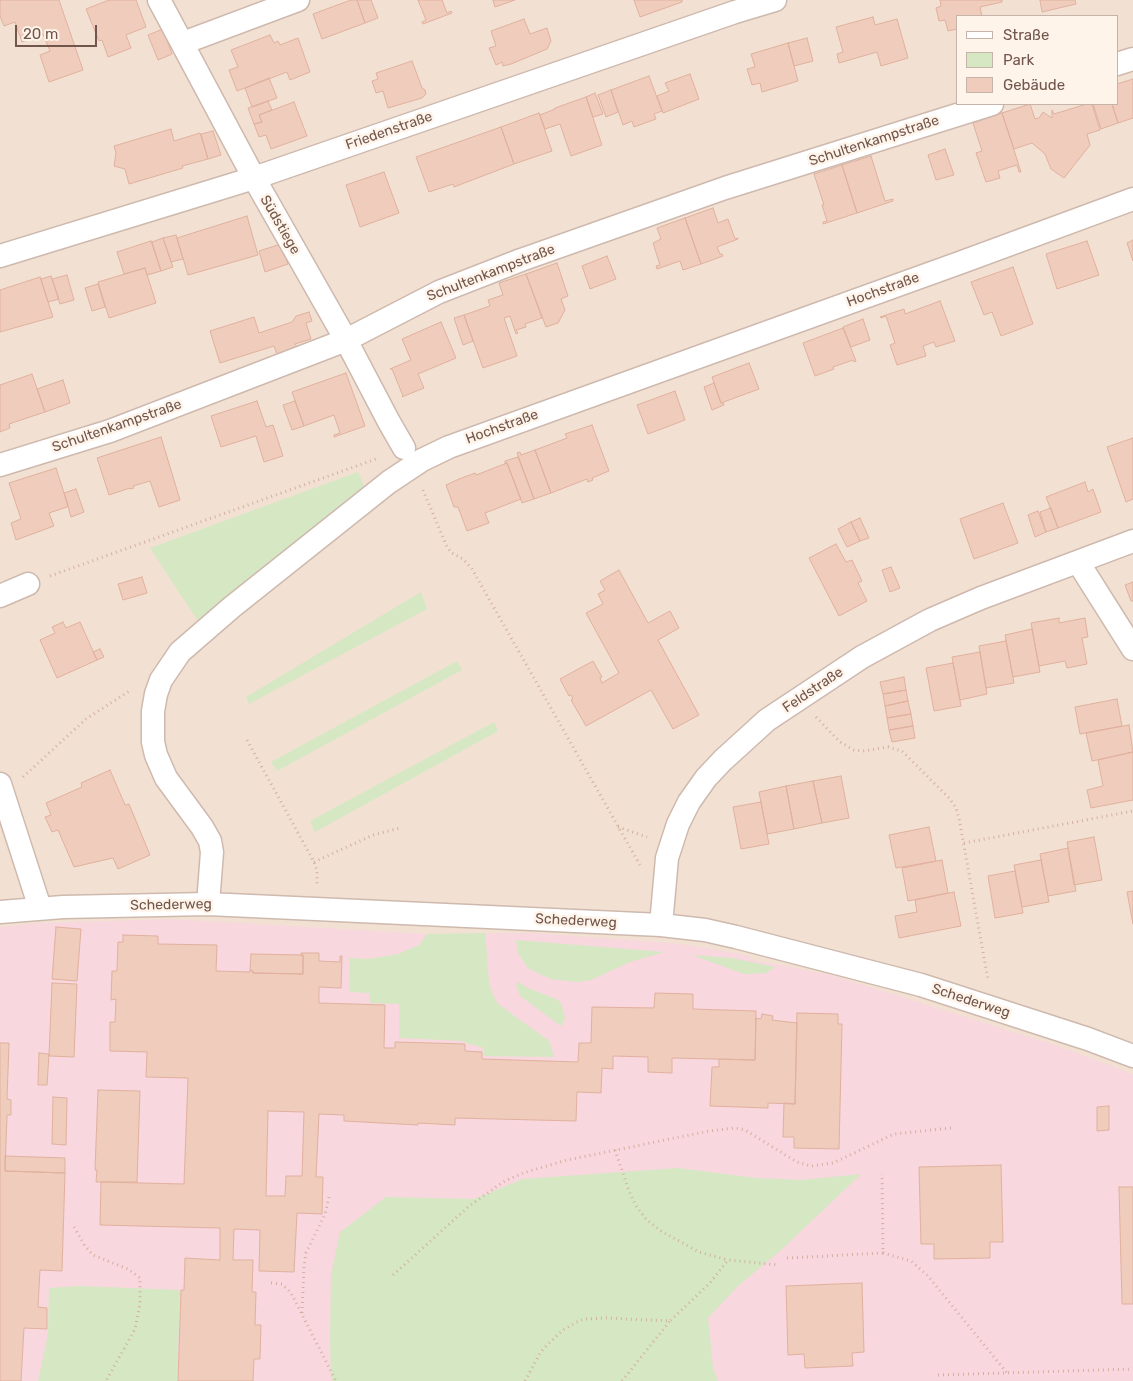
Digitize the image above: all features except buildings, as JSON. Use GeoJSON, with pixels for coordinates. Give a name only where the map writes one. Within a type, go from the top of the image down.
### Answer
{"type":"FeatureCollection","features":[{"type":"Feature","properties":{"kind":"street","name":"Südstiege"},"geometry":{"type":"LineString","coordinates":[[158,0],[183,43],[254,178],[346,340],[409,457]]}},
{"type":"Feature","properties":{"kind":"street"},"geometry":{"type":"LineString","coordinates":[[183,43],[298,0]]}},
{"type":"Feature","properties":{"kind":"street","name":"Friedenstraße"},"geometry":{"type":"LineString","coordinates":[[0,256],[254,178],[735,12],[775,0]]}},
{"type":"Feature","properties":{"kind":"street"},"geometry":{"type":"LineString","coordinates":[[1118,64],[1133,59]]}},
{"type":"Feature","properties":{"kind":"street","name":"Schultenkampstraße"},"geometry":{"type":"LineString","coordinates":[[0,465],[110,431],[346,340],[440,292],[521,260],[725,188],[989,105]]}},
{"type":"Feature","properties":{"kind":"street","name":"Hochstraße"},"geometry":{"type":"LineString","coordinates":[[208,904],[212,852],[210,840],[166,778],[156,755],[153,742],[153,711],[161,680],[180,652],[232,607],[389,482],[409,457],[422,460],[449,447],[953,266],[1133,198]]}},
{"type":"Feature","properties":{"kind":"street","name":"Feldstraße"},"geometry":{"type":"LineString","coordinates":[[661,925],[670,844],[689,802],[706,778],[723,760],[767,720],[862,657],[930,620],[981,598],[1133,542]]}},
{"type":"Feature","properties":{"kind":"street"},"geometry":{"type":"LineString","coordinates":[[1078,562],[1133,649]]}},
{"type":"Feature","properties":{"kind":"street"},"geometry":{"type":"LineString","coordinates":[[0,596],[28,584]]}},
{"type":"Feature","properties":{"kind":"street"},"geometry":{"type":"LineString","coordinates":[[2,789],[40,908]]}},
{"type":"Feature","properties":{"kind":"street","name":"Schederweg"},"geometry":{"type":"LineString","coordinates":[[0,912],[40,908],[208,904],[661,925],[705,930],[921,985],[1088,1039],[1133,1056]]}},
{"type":"Feature","properties":{"kind":"path"},"geometry":{"type":"LineString","coordinates":[[28,584],[409,457],[447,547],[452,553],[463,559],[472,569],[642,869],[664,888]]}},
{"type":"Feature","properties":{"kind":"path"},"geometry":{"type":"LineString","coordinates":[[2,789],[86,719],[136,686]]}},
{"type":"Feature","properties":{"kind":"path"},"geometry":{"type":"LineString","coordinates":[[797,699],[848,747],[854,750],[896,748],[908,757],[950,798],[959,818],[987,971]]}},
{"type":"Feature","properties":{"kind":"path"},"geometry":{"type":"LineString","coordinates":[[247,740],[314,862],[317,870],[316,908]]}},
{"type":"Feature","properties":{"kind":"path"},"geometry":{"type":"LineString","coordinates":[[964,843],[1133,811]]}},
{"type":"Feature","properties":{"kind":"path"},"geometry":{"type":"LineString","coordinates":[[616,825],[624,830],[670,844]]}},
{"type":"Feature","properties":{"kind":"path"},"geometry":{"type":"LineString","coordinates":[[314,862],[373,835],[400,828]]}},
{"type":"Feature","properties":{"kind":"path"},"geometry":{"type":"LineString","coordinates":[[393,1275],[468,1207],[503,1182],[543,1166],[710,1131],[735,1128],[745,1130],[797,1162],[811,1166],[833,1163],[894,1134],[952,1128]]}},
{"type":"Feature","properties":{"kind":"path"},"geometry":{"type":"LineString","coordinates":[[615,1150],[629,1192],[636,1206],[646,1219],[661,1231],[699,1252],[728,1260],[779,1265]]}},
{"type":"Feature","properties":{"kind":"path"},"geometry":{"type":"LineString","coordinates":[[882,1174],[884,1254]]}},
{"type":"Feature","properties":{"kind":"path"},"geometry":{"type":"LineString","coordinates":[[302,1313],[306,1253],[325,1214],[329,1197]]}},
{"type":"Feature","properties":{"kind":"path"},"geometry":{"type":"LineString","coordinates":[[74,1227],[85,1246],[93,1255],[128,1269],[140,1278],[140,1304],[135,1330],[106,1381]]}},
{"type":"Feature","properties":{"kind":"path"},"geometry":{"type":"LineString","coordinates":[[787,1258],[884,1254],[911,1261],[928,1276],[1007,1373]]}},
{"type":"Feature","properties":{"kind":"path"},"geometry":{"type":"LineString","coordinates":[[622,1381],[670,1321],[709,1284],[728,1260]]}},
{"type":"Feature","properties":{"kind":"path"},"geometry":{"type":"LineString","coordinates":[[271,1283],[286,1286],[302,1313],[336,1381]]}},
{"type":"Feature","properties":{"kind":"path"},"geometry":{"type":"LineString","coordinates":[[526,1381],[540,1353],[547,1345],[563,1330],[584,1319],[606,1318],[670,1321]]}},
{"type":"Feature","properties":{"kind":"path"},"geometry":{"type":"LineString","coordinates":[[938,1375],[1133,1369]]}},
{"type":"Feature","properties":{"kind":"shaded area"},"geometry":{"type":"Polygon","coordinates":[[[0,0],[1133,0],[1133,1381],[0,1381],[0,0]]]}},
{"type":"Feature","properties":{"kind":"shaded area"},"geometry":{"type":"Polygon","coordinates":[[[171,919],[427,934],[531,933],[672,943],[724,951],[749,956],[753,960],[831,975],[1058,1046],[1133,1074],[1133,1381],[0,1381],[0,927],[40,923],[171,919]]]}},
{"type":"Feature","properties":{"kind":"green space"},"geometry":{"type":"Polygon","coordinates":[[[358,472],[367,492],[198,621],[150,548],[358,472]]]}},
{"type":"Feature","properties":{"kind":"green space"},"geometry":{"type":"Polygon","coordinates":[[[421,592],[427,609],[249,704],[246,697],[421,592]]]}},
{"type":"Feature","properties":{"kind":"green space"},"geometry":{"type":"Polygon","coordinates":[[[457,661],[462,670],[277,771],[271,762],[457,661]]]}},
{"type":"Feature","properties":{"kind":"green space"},"geometry":{"type":"Polygon","coordinates":[[[494,722],[498,731],[315,832],[310,821],[494,722]]]}},
{"type":"Feature","properties":{"kind":"green space"},"geometry":{"type":"Polygon","coordinates":[[[485,933],[489,982],[498,1004],[549,1041],[554,1057],[484,1056],[484,1048],[463,1041],[399,1038],[399,1004],[370,1003],[369,993],[349,992],[350,958],[368,959],[398,954],[419,945],[427,934],[485,933]]]}},
{"type":"Feature","properties":{"kind":"green space"},"geometry":{"type":"Polygon","coordinates":[[[516,940],[664,952],[630,962],[591,980],[577,982],[551,979],[528,968],[518,953],[516,940]]]}},
{"type":"Feature","properties":{"kind":"green space"},"geometry":{"type":"Polygon","coordinates":[[[692,955],[732,958],[775,967],[766,973],[744,974],[692,955]]]}},
{"type":"Feature","properties":{"kind":"green space"},"geometry":{"type":"Polygon","coordinates":[[[518,982],[561,1003],[565,1019],[561,1026],[520,996],[516,985],[518,982]]]}},
{"type":"Feature","properties":{"kind":"green space"},"geometry":{"type":"Polygon","coordinates":[[[678,1168],[756,1178],[802,1180],[861,1174],[781,1250],[738,1286],[708,1318],[713,1368],[718,1381],[331,1381],[331,1275],[340,1232],[386,1197],[474,1199],[523,1179],[678,1168]]]}},
{"type":"Feature","properties":{"kind":"green space"},"geometry":{"type":"Polygon","coordinates":[[[78,1286],[180,1290],[177,1381],[38,1381],[48,1334],[49,1288],[78,1286]]]}}]}
